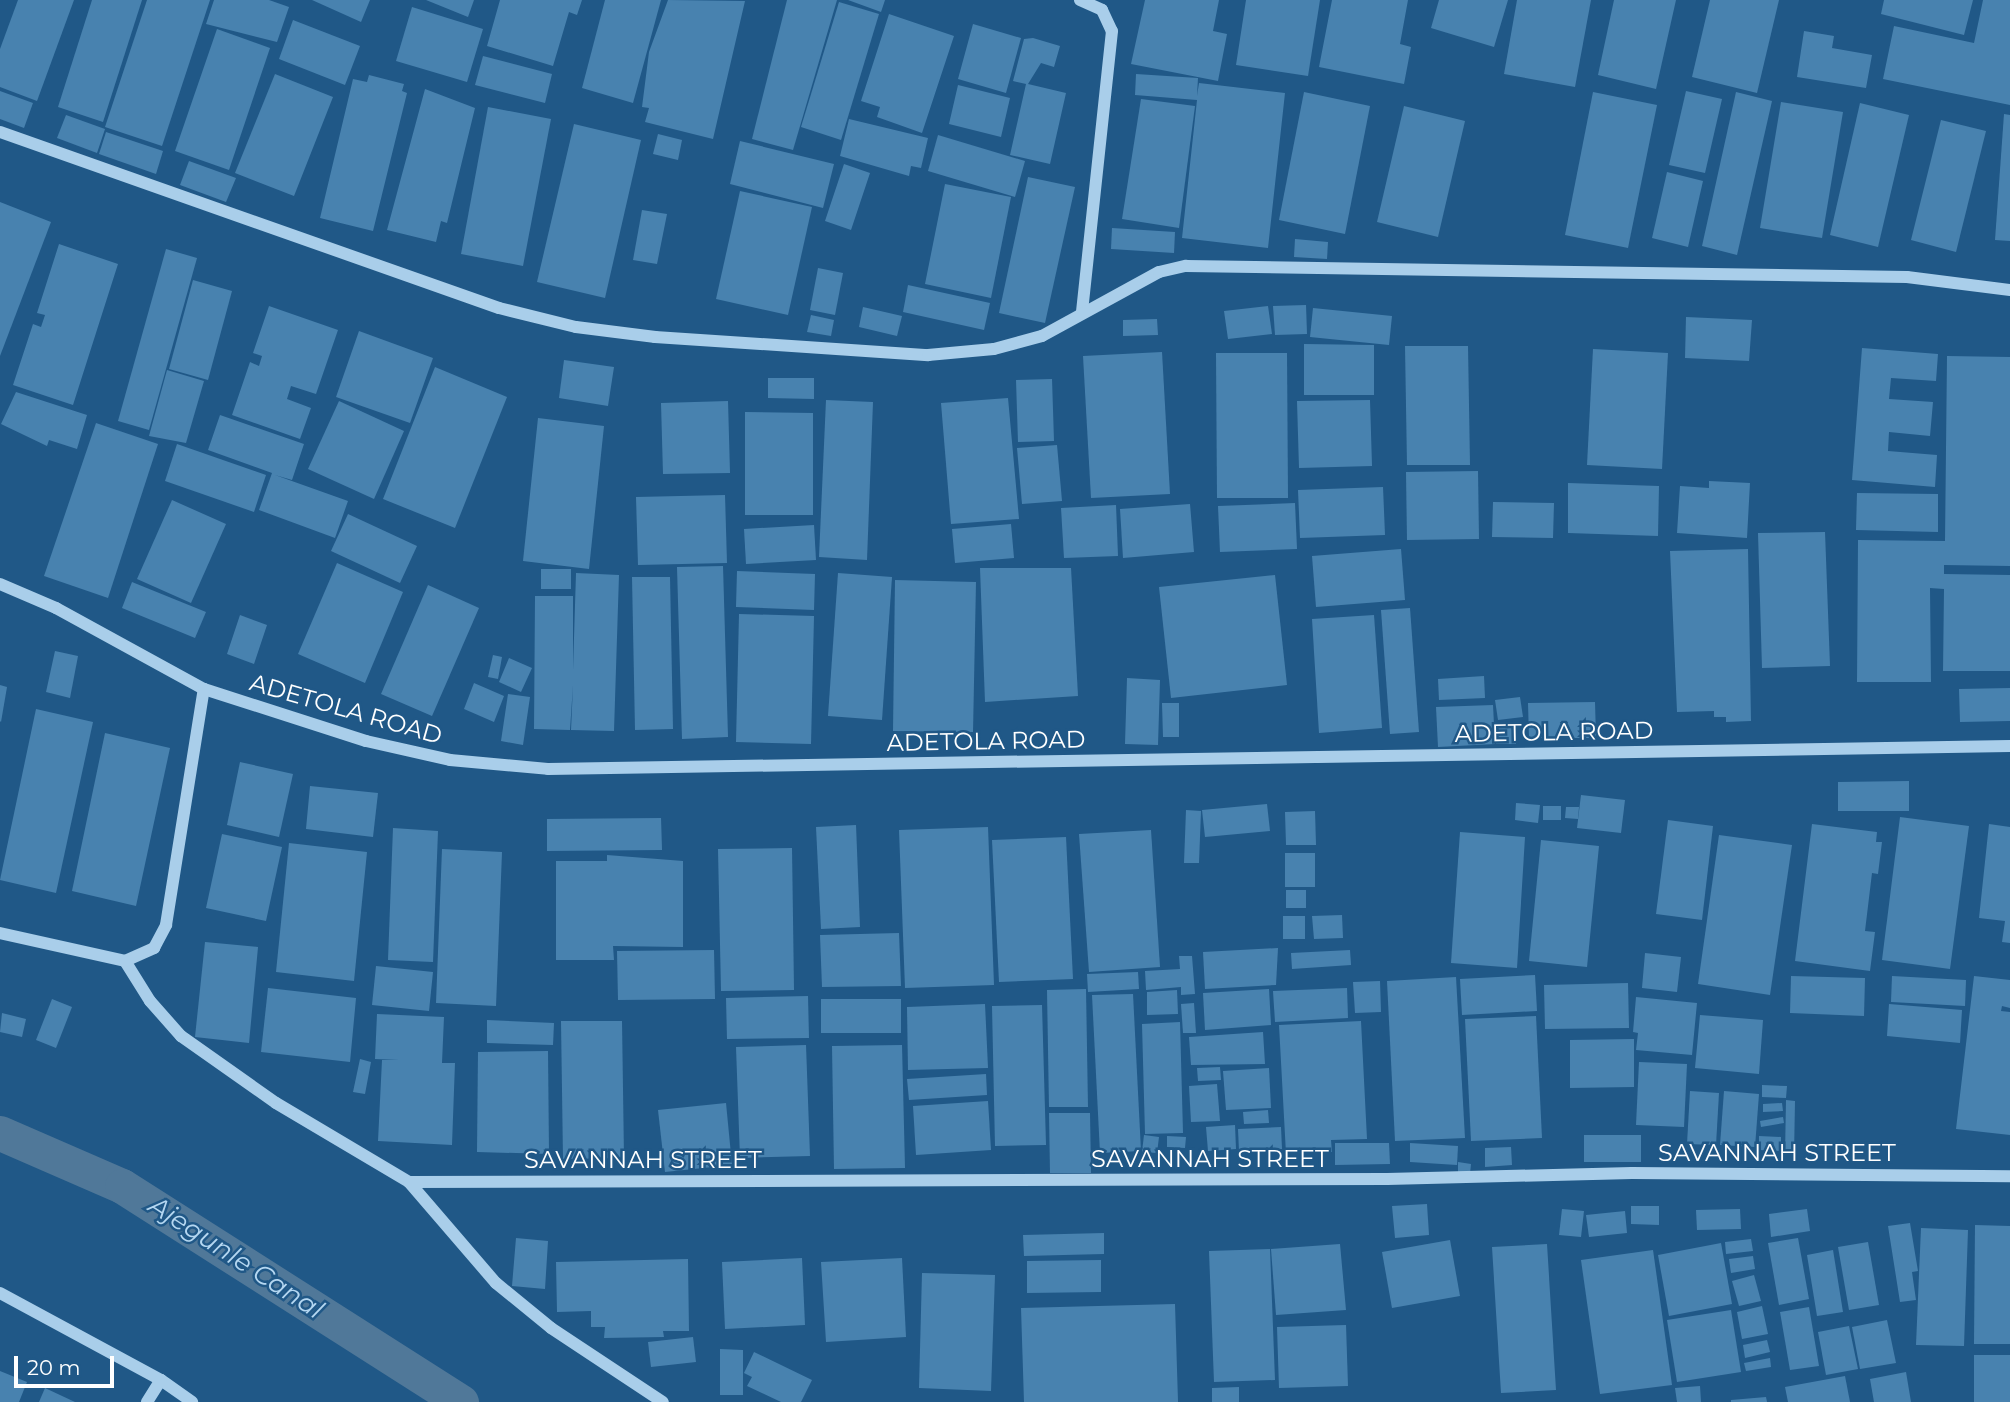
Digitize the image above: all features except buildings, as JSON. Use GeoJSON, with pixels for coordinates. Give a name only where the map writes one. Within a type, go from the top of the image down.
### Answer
{"type":"FeatureCollection","features":[{"type":"Feature","properties":{"kind":"street"},"geometry":{"type":"LineString","coordinates":[[1080,0],[1102,9],[1112,31],[1082,313]]}},
{"type":"Feature","properties":{"kind":"street"},"geometry":{"type":"LineString","coordinates":[[0,132],[499,308],[576,327],[655,337],[928,355],[994,349],[1030,340],[1160,272],[1186,266],[1907,277],[2010,290]]}},
{"type":"Feature","properties":{"kind":"street","name":"ADETOLA ROAD"},"geometry":{"type":"LineString","coordinates":[[0,584],[56,608],[204,690],[366,741],[450,760],[548,769],[2010,746]]}},
{"type":"Feature","properties":{"kind":"street"},"geometry":{"type":"LineString","coordinates":[[0,933],[125,961],[154,948],[166,925],[204,690]]}},
{"type":"Feature","properties":{"kind":"street"},"geometry":{"type":"LineString","coordinates":[[125,961],[150,1001],[181,1036],[276,1103],[409,1182],[496,1283],[551,1328],[663,1402]]}},
{"type":"Feature","properties":{"kind":"street","name":"SAVANNAH STREET"},"geometry":{"type":"LineString","coordinates":[[409,1182],[1373,1179],[1632,1173],[2010,1176]]}},
{"type":"Feature","properties":{"kind":"street"},"geometry":{"type":"LineString","coordinates":[[0,1293],[161,1380],[192,1402]]}},
{"type":"Feature","properties":{"kind":"street"},"geometry":{"type":"LineString","coordinates":[[148,1402],[161,1380]]}},
{"type":"Feature","properties":{"kind":"waterway","name":"Ajegunle Canal"},"geometry":{"type":"LineString","coordinates":[[0,1133],[122,1186],[461,1402]]}}]}
